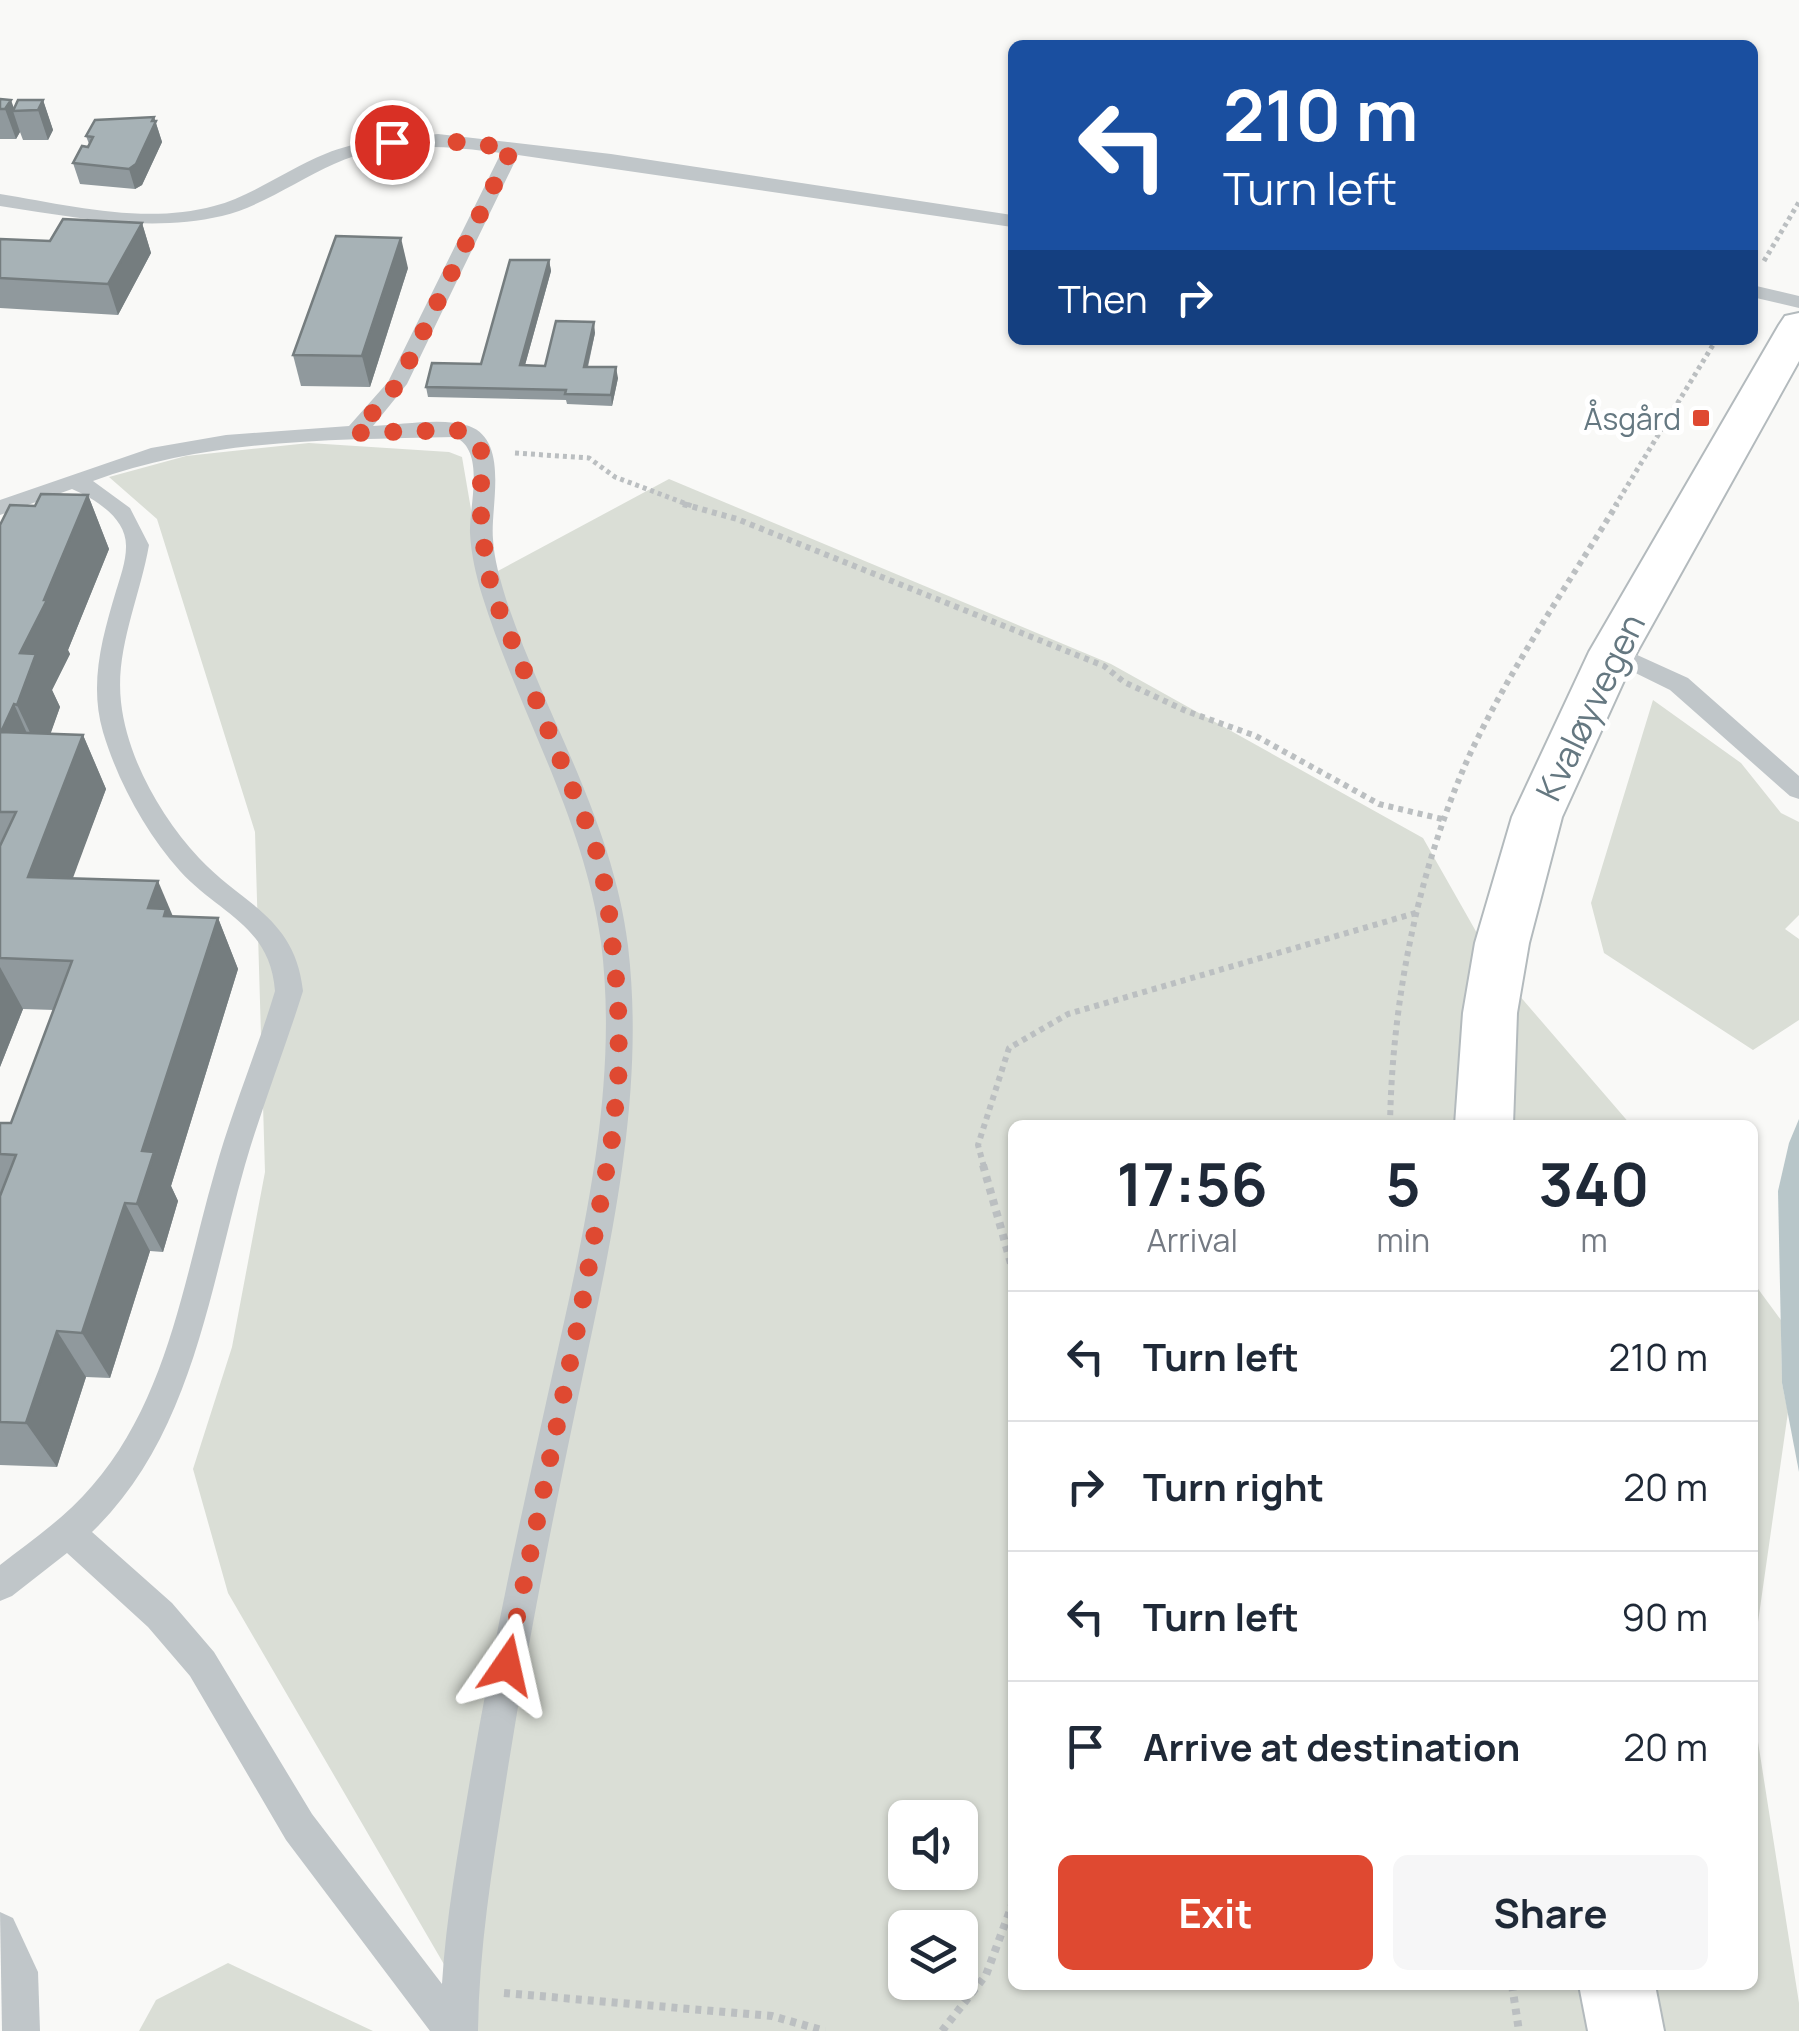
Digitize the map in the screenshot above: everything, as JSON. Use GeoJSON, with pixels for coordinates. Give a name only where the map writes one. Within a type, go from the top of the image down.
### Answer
{"type":"FeatureCollection","features":[{"type":"Feature","properties":{"kind":"street","name":"Kvaløyvegen"},"geometry":{"type":"LineString","coordinates":[[1484,1120],[1490,1013],[1518,878],[1536,817],[1614,652],[1799,325]]}},
{"type":"Feature","properties":{"kind":"street"},"geometry":{"type":"LineString","coordinates":[[1618,1990],[1626,2031]]}},
{"type":"Feature","properties":{"kind":"lane"},"geometry":{"type":"LineString","coordinates":[[0,200],[116,218],[180,218],[222,210],[364,147],[438,140],[1008,220]]}},
{"type":"Feature","properties":{"kind":"lane"},"geometry":{"type":"LineString","coordinates":[[355,433],[398,384],[512,148]]}},
{"type":"Feature","properties":{"kind":"lane"},"geometry":{"type":"LineString","coordinates":[[1758,292],[1799,302]]}},
{"type":"Feature","properties":{"kind":"lane"},"geometry":{"type":"LineString","coordinates":[[0,508],[74,480],[188,448],[355,433],[455,430],[466,432],[481,450],[481,529],[492,592],[588,828],[607,894],[615,947],[619,1069],[612,1139],[580,1315],[507,1665],[459,1989],[457,2031]]}},
{"type":"Feature","properties":{"kind":"lane"},"geometry":{"type":"LineString","coordinates":[[0,1585],[68,1532],[113,1486],[150,1430],[174,1368],[231,1162],[289,991],[290,969],[280,946],[192,867],[166,835],[140,790],[109,707],[107,675],[134,569],[136,535],[133,524],[116,505],[74,480]]}},
{"type":"Feature","properties":{"kind":"lane"},"geometry":{"type":"LineString","coordinates":[[1614,652],[1679,684],[1799,790]]}},
{"type":"Feature","properties":{"kind":"lane"},"geometry":{"type":"LineString","coordinates":[[68,1532],[160,1616],[202,1664],[299,1827],[457,2031]]}},
{"type":"Feature","properties":{"kind":"lane"},"geometry":{"type":"LineString","coordinates":[[0,1931],[19,1972],[21,2031]]}},
{"type":"Feature","properties":{"kind":"path"},"geometry":{"type":"LineString","coordinates":[[1762,264],[1799,202]]}},
{"type":"Feature","properties":{"kind":"path"},"geometry":{"type":"LineString","coordinates":[[1390,1120],[1401,1002],[1419,912],[1468,758],[1505,688],[1713,345]]}},
{"type":"Feature","properties":{"kind":"path"},"geometry":{"type":"LineString","coordinates":[[481,450],[589,458],[615,476],[663,498],[737,519],[1104,666],[1124,682],[1186,711],[1256,736],[1379,804],[1446,820]]}},
{"type":"Feature","properties":{"kind":"path"},"geometry":{"type":"LineString","coordinates":[[1008,1253],[978,1145],[1009,1048],[1068,1014],[1419,912]]}},
{"type":"Feature","properties":{"kind":"path"},"geometry":{"type":"LineString","coordinates":[[942,2031],[986,1975],[1008,1916]]}},
{"type":"Feature","properties":{"kind":"path"},"geometry":{"type":"LineString","coordinates":[[459,1989],[772,2016],[825,2031]]}},
{"type":"Feature","properties":{"kind":"path"},"geometry":{"type":"LineString","coordinates":[[1513,1990],[1519,2031]]}},
{"type":"Feature","properties":{"kind":"shaded area"},"geometry":{"type":"Polygon","coordinates":[[[309,443],[449,452],[462,457],[483,579],[669,479],[1111,664],[1423,838],[1499,972],[1627,1120],[1008,1120],[1008,1990],[1758,1990],[1758,1742],[1799,2003],[1799,2031],[463,2031],[456,1985],[228,1593],[193,1469],[232,1347],[265,1172],[255,832],[157,519],[109,477],[186,456],[309,443]]]}},
{"type":"Feature","properties":{"kind":"shaded area"},"geometry":{"type":"Polygon","coordinates":[[[1653,700],[1741,763],[1781,813],[1799,822],[1799,915],[1785,929],[1799,939],[1799,1020],[1753,1050],[1604,953],[1591,903],[1653,700]]]}},
{"type":"Feature","properties":{"kind":"shaded area"},"geometry":{"type":"Polygon","coordinates":[[[1799,1119],[1799,1472],[1782,1383],[1778,1191],[1799,1119]]]}},
{"type":"Feature","properties":{"kind":"shaded area"},"geometry":{"type":"Polygon","coordinates":[[[1758,1289],[1781,1320],[1782,1383],[1788,1412],[1758,1622],[1758,1289]]]}},
{"type":"Feature","properties":{"kind":"shaded area"},"geometry":{"type":"Polygon","coordinates":[[[228,1963],[373,2031],[139,2031],[156,2000],[228,1963]]]}},
{"type":"Feature","properties":{"kind":"building"},"geometry":{"type":"Polygon","coordinates":[[[0,99],[11,100],[5,109],[0,109],[0,99]]]}},
{"type":"Feature","properties":{"kind":"building"},"geometry":{"type":"Polygon","coordinates":[[[18,100],[43,100],[38,110],[13,111],[18,100]]]}},
{"type":"Feature","properties":{"kind":"building"},"geometry":{"type":"Polygon","coordinates":[[[154,117],[152,121],[156,121],[136,164],[129,169],[73,163],[82,146],[88,147],[93,137],[86,136],[95,120],[154,117]]]}},
{"type":"Feature","properties":{"kind":"building"},"geometry":{"type":"Polygon","coordinates":[[[63,219],[142,223],[108,284],[0,278],[0,239],[50,241],[63,219]]]}},
{"type":"Feature","properties":{"kind":"building"},"geometry":{"type":"Polygon","coordinates":[[[336,236],[401,238],[362,356],[293,355],[336,236]]]}},
{"type":"Feature","properties":{"kind":"building"},"geometry":{"type":"Polygon","coordinates":[[[510,260],[549,260],[520,365],[545,366],[556,321],[594,322],[584,367],[616,367],[611,395],[565,394],[566,390],[426,387],[432,363],[481,364],[510,260]]]}},
{"type":"Feature","properties":{"kind":"building"},"geometry":{"type":"Polygon","coordinates":[[[41,494],[88,495],[47,600],[20,653],[36,654],[17,705],[14,704],[1,732],[83,735],[28,877],[158,881],[148,908],[166,909],[164,916],[218,918],[142,1151],[154,1152],[137,1204],[125,1203],[82,1333],[57,1331],[26,1423],[0,1422],[0,1196],[16,1155],[0,1154],[0,1123],[11,1123],[72,961],[0,958],[0,846],[16,812],[0,812],[0,525],[10,505],[35,506],[41,494]]]}},
{"type":"Feature","properties":{"kind":"place","name":"Åsgård"},"geometry":{"type":"Point","coordinates":[1701,418]}},
{"type":"Feature","properties":{"kind":"route"},"geometry":{"type":"LineString","coordinates":[[392,142],[438,140],[512,148],[398,384],[355,433],[455,430],[476,440],[481,450],[484,562],[492,592],[594,842],[615,947],[619,1069],[612,1139],[580,1315],[507,1665]]}}]}
